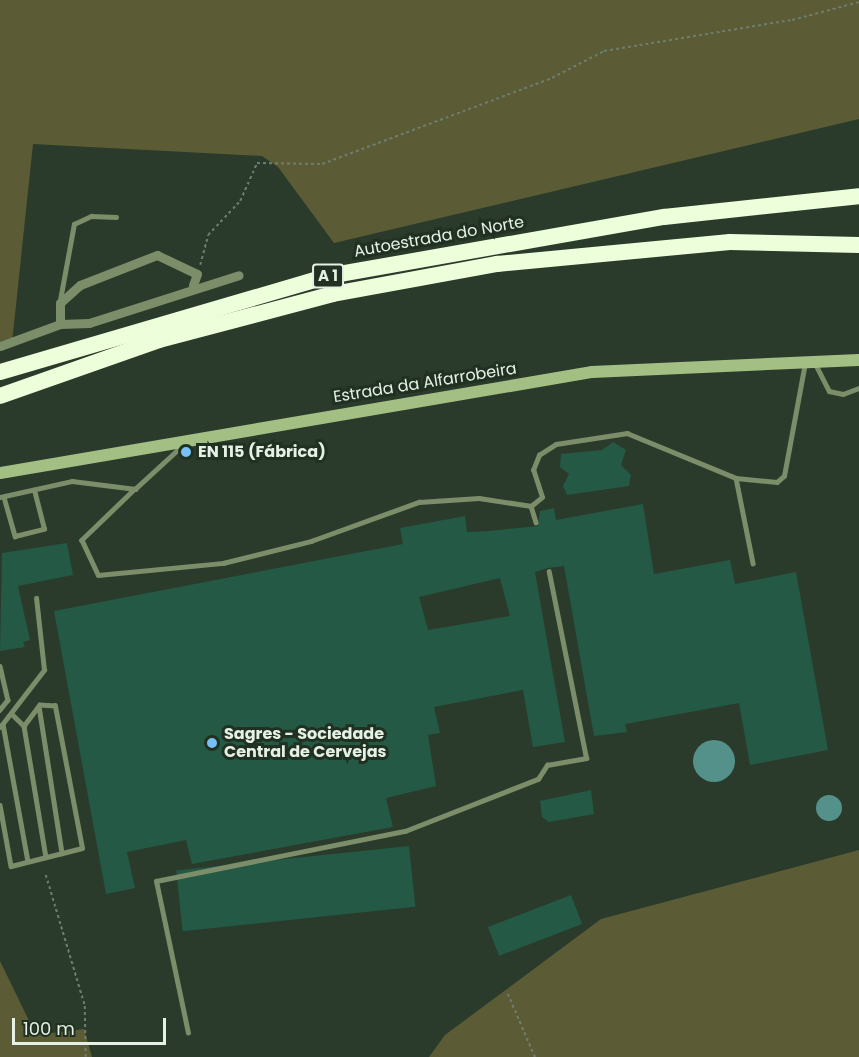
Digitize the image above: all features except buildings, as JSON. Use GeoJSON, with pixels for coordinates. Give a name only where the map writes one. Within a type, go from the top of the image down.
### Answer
{"type":"FeatureCollection","features":[{"type":"Feature","properties":{"kind":"highway","name":"Autoestrada do Norte"},"geometry":{"type":"LineString","coordinates":[[0,372],[328,276],[664,217],[859,196]]}},
{"type":"Feature","properties":{"kind":"highway","name":"A 1"},"geometry":{"type":"LineString","coordinates":[[0,396],[159,340],[298,303],[497,264],[729,242],[859,245]]}},
{"type":"Feature","properties":{"kind":"main road","name":"Estrada da Alfarrobeira"},"geometry":{"type":"LineString","coordinates":[[0,473],[592,372],[859,360]]}},
{"type":"Feature","properties":{"kind":"street"},"geometry":{"type":"LineString","coordinates":[[60,324],[60,303],[80,285],[158,255],[197,274],[193,285]]}},
{"type":"Feature","properties":{"kind":"street"},"geometry":{"type":"LineString","coordinates":[[0,346],[60,324],[89,323],[193,285],[239,274]]}},
{"type":"Feature","properties":{"kind":"lane"},"geometry":{"type":"LineString","coordinates":[[60,303],[74,224],[91,216],[116,217]]}},
{"type":"Feature","properties":{"kind":"lane"},"geometry":{"type":"LineString","coordinates":[[810,363],[829,391],[843,394],[859,388]]}},
{"type":"Feature","properties":{"kind":"lane"},"geometry":{"type":"LineString","coordinates":[[190,439],[82,540],[98,575],[223,563],[311,541],[419,502],[479,498],[531,506],[542,497],[533,470],[540,454],[556,444],[627,433],[736,478],[777,482],[784,476],[810,363]]}},
{"type":"Feature","properties":{"kind":"lane"},"geometry":{"type":"LineString","coordinates":[[736,478],[753,563]]}},
{"type":"Feature","properties":{"kind":"lane"},"geometry":{"type":"LineString","coordinates":[[34,490],[44,529],[15,536],[2,497],[72,481],[135,489]]}},
{"type":"Feature","properties":{"kind":"lane"},"geometry":{"type":"LineString","coordinates":[[531,506],[536,522]]}},
{"type":"Feature","properties":{"kind":"lane"},"geometry":{"type":"LineString","coordinates":[[188,1033],[156,880],[405,831],[538,779],[547,765],[586,758],[549,572]]}},
{"type":"Feature","properties":{"kind":"lane"},"geometry":{"type":"LineString","coordinates":[[28,861],[1,726],[13,715],[44,670],[36,598]]}},
{"type":"Feature","properties":{"kind":"lane"},"geometry":{"type":"LineString","coordinates":[[0,666],[8,700],[0,710]]}},
{"type":"Feature","properties":{"kind":"lane"},"geometry":{"type":"LineString","coordinates":[[24,726],[39,706]]}},
{"type":"Feature","properties":{"kind":"lane"},"geometry":{"type":"LineString","coordinates":[[39,706],[62,853]]}},
{"type":"Feature","properties":{"kind":"lane"},"geometry":{"type":"LineString","coordinates":[[0,805],[11,866],[82,848],[55,706],[39,706]]}},
{"type":"Feature","properties":{"kind":"lane"},"geometry":{"type":"LineString","coordinates":[[13,715],[24,726],[46,857]]}},
{"type":"Feature","properties":{"kind":"path"},"geometry":{"type":"LineString","coordinates":[[197,274],[208,235],[240,201],[257,163],[322,164],[552,78],[604,51],[792,20],[859,2]]}},
{"type":"Feature","properties":{"kind":"path"},"geometry":{"type":"LineString","coordinates":[[46,875],[85,1006],[86,1057]]}},
{"type":"Feature","properties":{"kind":"path"},"geometry":{"type":"LineString","coordinates":[[508,994],[535,1057]]}},
{"type":"Feature","properties":{"kind":"green space"},"geometry":{"type":"Polygon","coordinates":[[[0,0],[859,0],[859,119],[334,243],[278,167],[262,156],[33,144],[12,343],[0,346],[0,0]]]}},
{"type":"Feature","properties":{"kind":"green space"},"geometry":{"type":"Polygon","coordinates":[[[859,850],[859,1057],[429,1057],[445,1035],[601,919],[859,850]]]}},
{"type":"Feature","properties":{"kind":"green space"},"geometry":{"type":"Polygon","coordinates":[[[0,961],[36,1035],[84,1029],[92,1057],[0,1057],[0,961]]]}},
{"type":"Feature","properties":{"kind":"water"},"geometry":{"type":"Polygon","coordinates":[[[714,740],[729,746],[735,761],[729,776],[714,782],[699,776],[693,761],[699,746],[714,740]]]}},
{"type":"Feature","properties":{"kind":"water"},"geometry":{"type":"Polygon","coordinates":[[[829,795],[838,799],[842,808],[838,817],[829,821],[820,817],[816,808],[820,799],[829,795]]]}},
{"type":"Feature","properties":{"kind":"place","name":"EN 115 (Fábrica)"},"geometry":{"type":"Point","coordinates":[186,452]}},
{"type":"Feature","properties":{"kind":"place","name":"Sagres - Sociedade Central de Cervejas"},"geometry":{"type":"Point","coordinates":[212,743]}}]}
